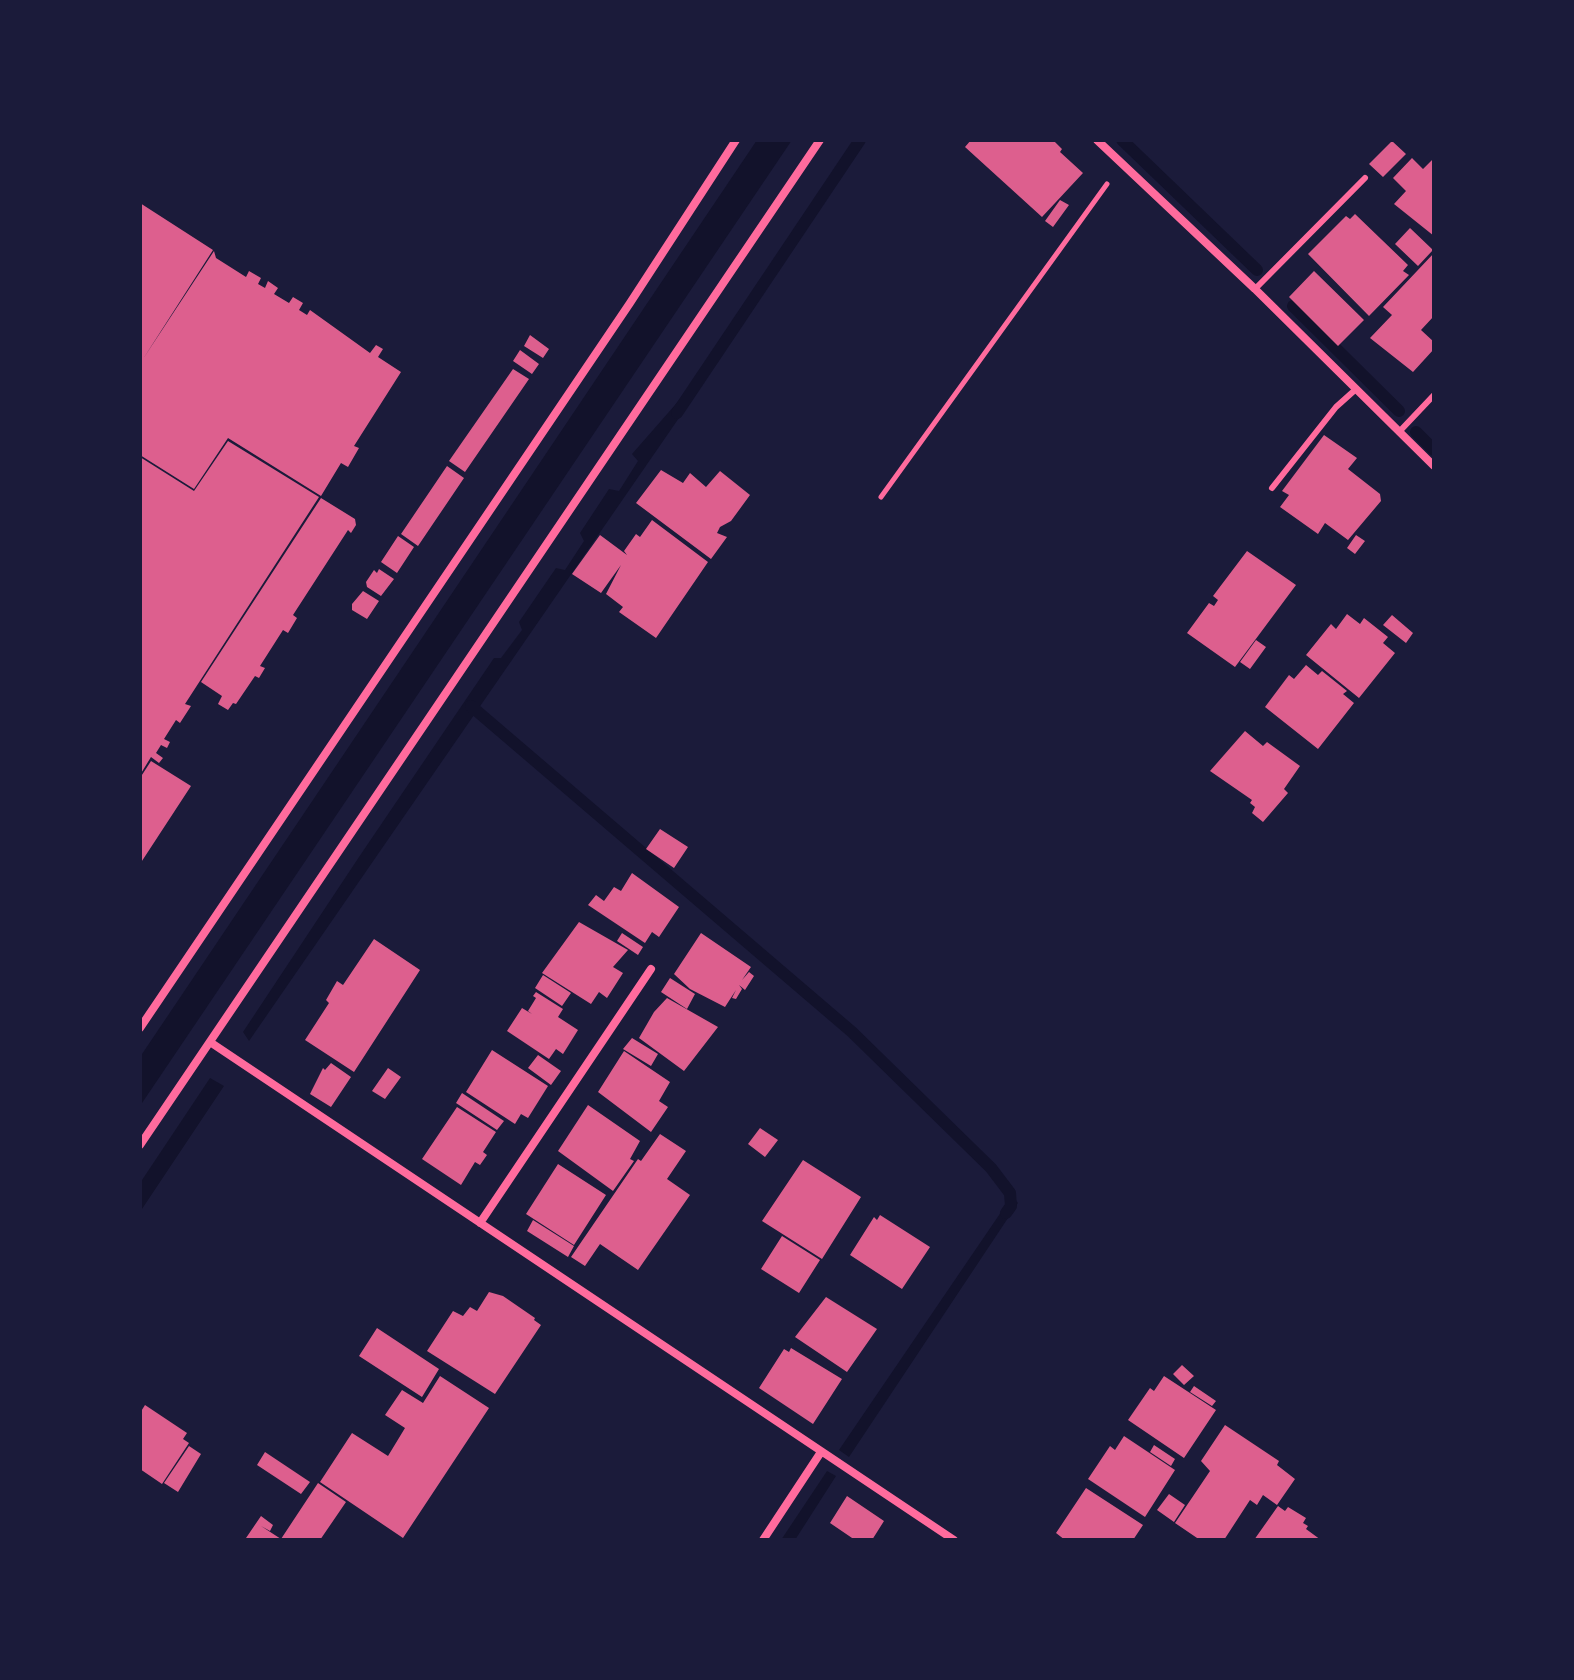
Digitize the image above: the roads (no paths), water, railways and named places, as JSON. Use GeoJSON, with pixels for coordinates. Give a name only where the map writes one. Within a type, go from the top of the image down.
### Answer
{"type":"FeatureCollection","features":[{"type":"Feature","properties":{"kind":"street"},"geometry":{"type":"LineString","coordinates":[[140,1028],[736,140]]}},
{"type":"Feature","properties":{"kind":"street"},"geometry":{"type":"LineString","coordinates":[[140,1145],[820,140]]}},
{"type":"Feature","properties":{"kind":"street"},"geometry":{"type":"LineString","coordinates":[[1097,140],[1255,289],[1434,466]]}},
{"type":"Feature","properties":{"kind":"street"},"geometry":{"type":"LineString","coordinates":[[480,1223],[651,969]]}},
{"type":"Feature","properties":{"kind":"street"},"geometry":{"type":"LineString","coordinates":[[210,1042],[954,1540]]}},
{"type":"Feature","properties":{"kind":"street"},"geometry":{"type":"LineString","coordinates":[[763,1540],[821,1452]]}},
{"type":"Feature","properties":{"kind":"lane"},"geometry":{"type":"LineString","coordinates":[[1255,289],[1365,178]]}},
{"type":"Feature","properties":{"kind":"lane"},"geometry":{"type":"LineString","coordinates":[[1272,488],[1336,407],[1355,390]]}},
{"type":"Feature","properties":{"kind":"lane"},"geometry":{"type":"LineString","coordinates":[[1399,432],[1434,395]]}},
{"type":"Feature","properties":{"kind":"waterway"},"geometry":{"type":"LineString","coordinates":[[677,413],[860,140]]}},
{"type":"Feature","properties":{"kind":"waterway"},"geometry":{"type":"LineString","coordinates":[[1122,140],[1257,270]]}},
{"type":"Feature","properties":{"kind":"waterway"},"geometry":{"type":"LineString","coordinates":[[1293,306],[1399,411]]}},
{"type":"Feature","properties":{"kind":"waterway"},"geometry":{"type":"LineString","coordinates":[[1416,432],[1434,450]]}},
{"type":"Feature","properties":{"kind":"waterway"},"geometry":{"type":"LineString","coordinates":[[471,706],[852,1032],[991,1168],[1010,1193],[1011,1206],[1006,1213]]}}]}
